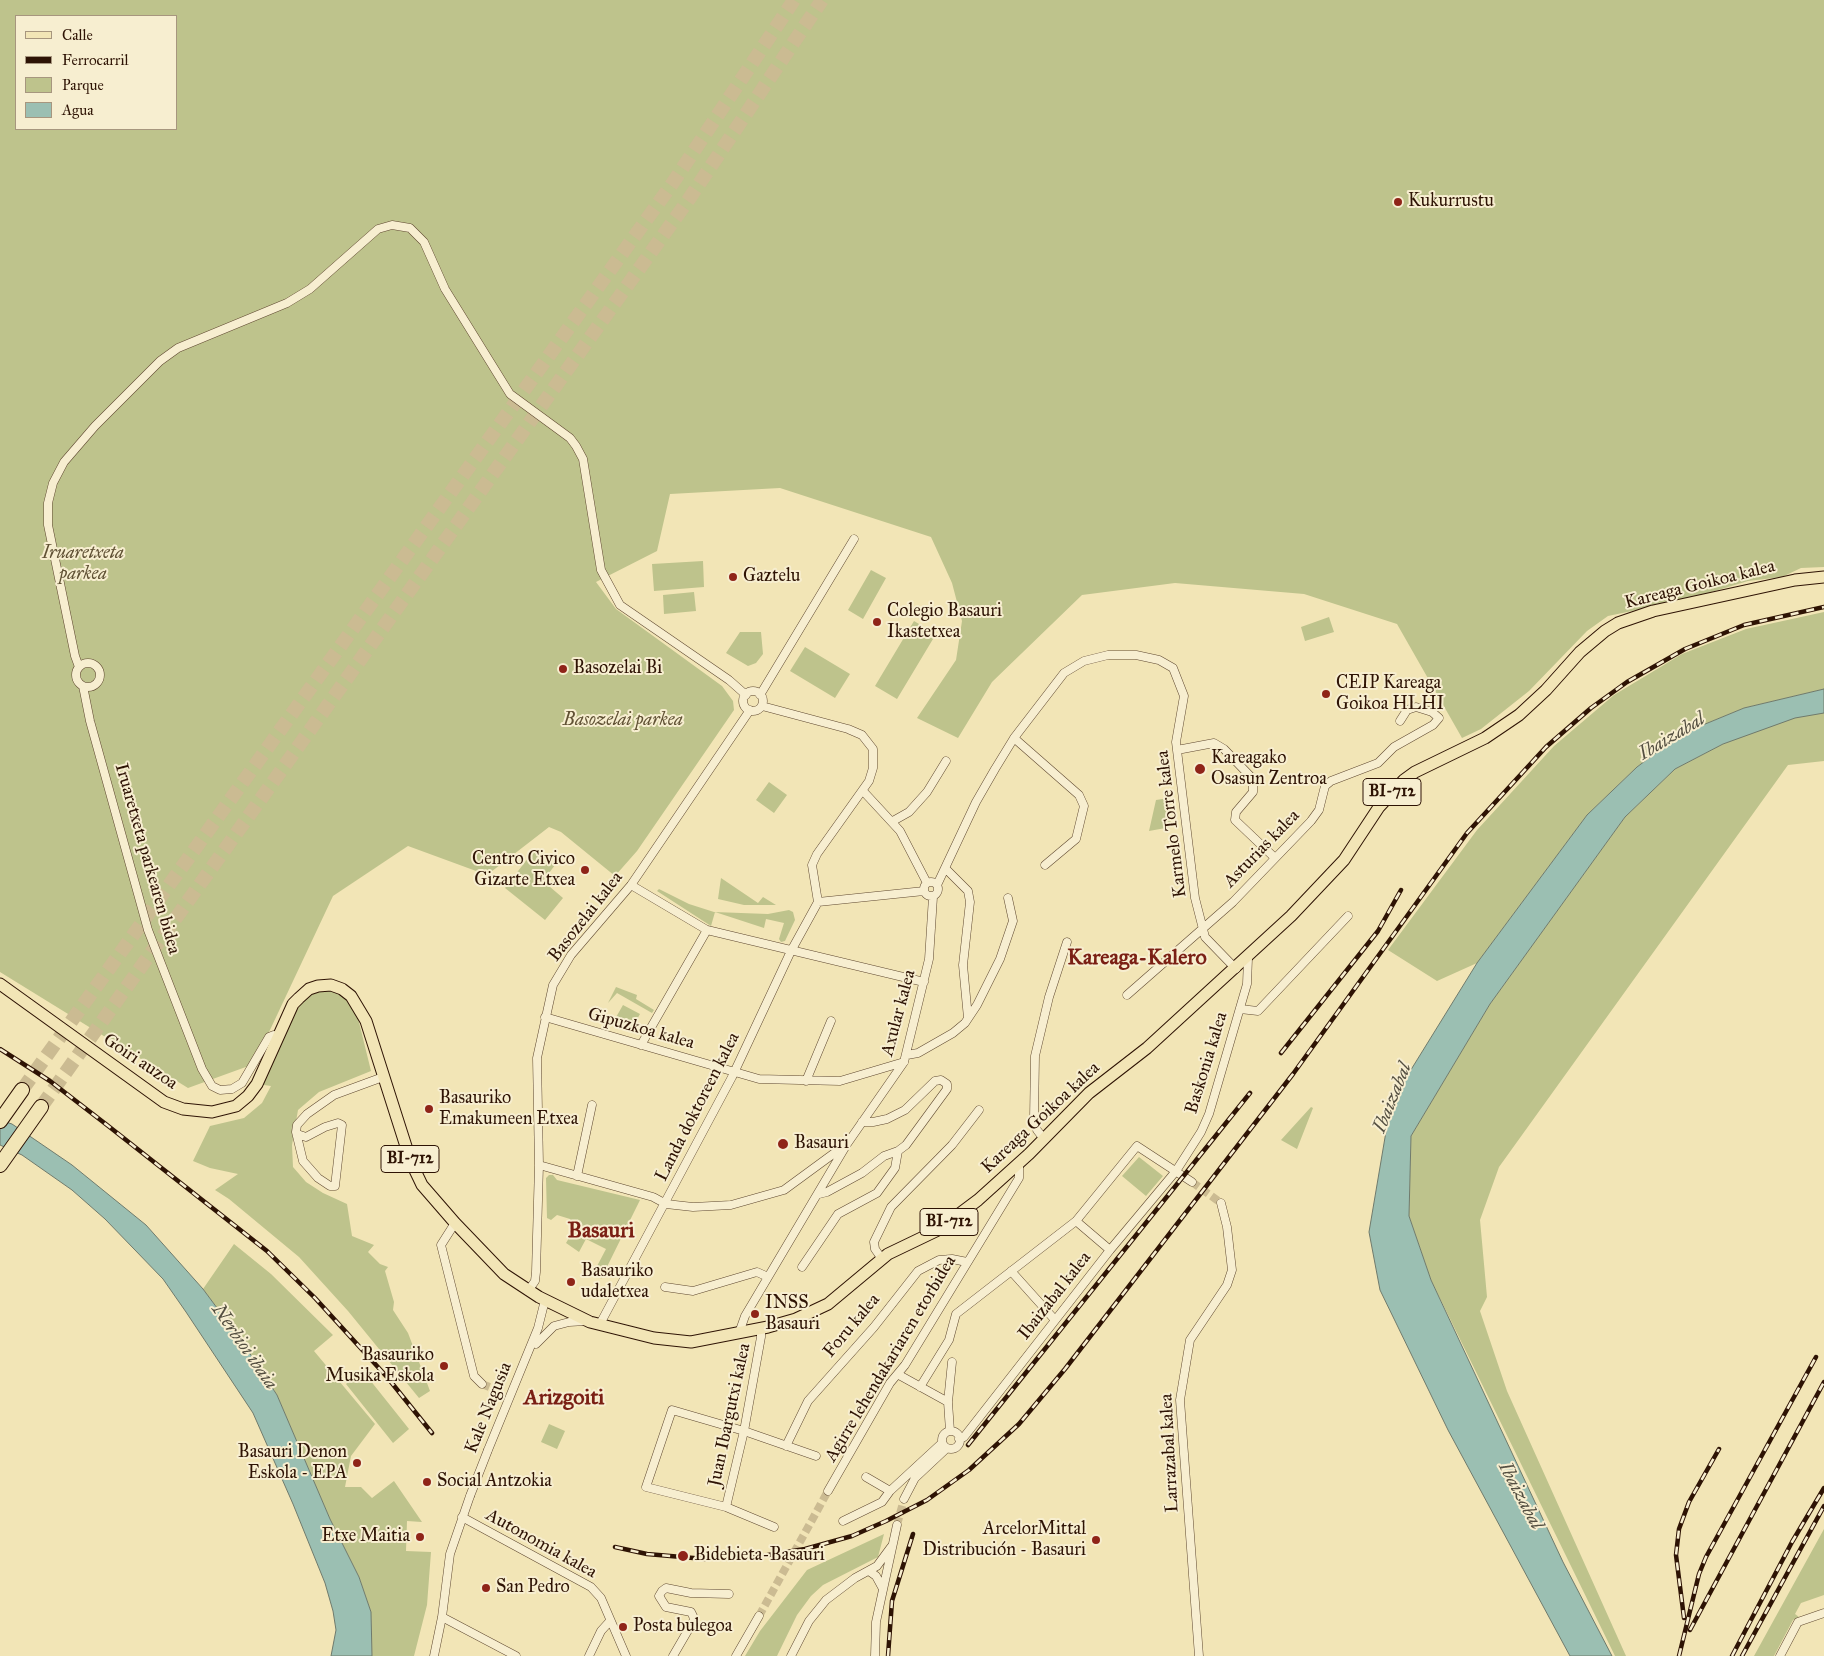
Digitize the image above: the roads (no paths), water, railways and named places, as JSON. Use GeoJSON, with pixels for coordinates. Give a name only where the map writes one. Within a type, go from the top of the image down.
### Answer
{"type":"FeatureCollection","features":[{"type":"Feature","properties":{"kind":"highway"},"geometry":{"type":"LineString","coordinates":[[0,1121],[22,1090]]}},
{"type":"Feature","properties":{"kind":"highway"},"geometry":{"type":"LineString","coordinates":[[1,1164],[37,1113]]}},
{"type":"Feature","properties":{"kind":"main road","name":"Kareaga Goikoa kalea"},"geometry":{"type":"LineString","coordinates":[[331,985],[342,989],[351,996],[360,1008],[366,1021],[416,1173],[452,1226],[504,1274],[528,1291],[596,1323],[654,1338],[691,1342],[796,1319],[828,1304],[856,1283],[882,1258],[951,1220],[1019,1164],[1089,1093],[1147,1048],[1248,958],[1329,877],[1357,842],[1379,807],[1404,780],[1415,772],[1485,738],[1519,715],[1546,690],[1580,652],[1605,631],[1618,623],[1653,611],[1795,580],[1824,577]]}},
{"type":"Feature","properties":{"kind":"main road","name":"Goiri auzoa"},"geometry":{"type":"LineString","coordinates":[[0,984],[164,1102],[195,1112],[212,1112],[236,1106],[248,1096],[257,1084],[293,1004],[309,989],[331,985]]}},
{"type":"Feature","properties":{"kind":"street"},"geometry":{"type":"LineString","coordinates":[[80,667],[90,664],[99,671],[98,682],[91,687],[83,686],[76,678],[80,667],[75,656],[48,526],[48,503],[53,483],[64,462],[160,361],[178,348],[287,304],[310,289],[378,229],[392,225],[410,228],[424,242],[445,289],[510,394],[570,438],[576,446],[583,459],[601,570],[620,605],[729,680],[746,695]]}},
{"type":"Feature","properties":{"kind":"street"},"geometry":{"type":"LineString","coordinates":[[762,706],[760,695],[854,539]]}},
{"type":"Feature","properties":{"kind":"street","name":"Karmelo Torre kalea"},"geometry":{"type":"LineString","coordinates":[[937,885],[976,802],[1014,738],[1064,673],[1084,661],[1108,655],[1136,655],[1159,660],[1173,668],[1184,696],[1176,742],[1195,898],[1205,937],[1236,969]]}},
{"type":"Feature","properties":{"kind":"street","name":"Iruaretxeta parkearen bidea"},"geometry":{"type":"LineString","coordinates":[[83,686],[90,722],[148,930],[202,1069],[212,1086],[220,1090],[232,1089],[242,1083],[269,1037],[274,1035],[278,1037]]}},
{"type":"Feature","properties":{"kind":"street"},"geometry":{"type":"LineString","coordinates":[[746,695],[755,692],[760,695]]}},
{"type":"Feature","properties":{"kind":"street"},"geometry":{"type":"LineString","coordinates":[[746,695],[744,704],[750,710],[758,710],[762,706]]}},
{"type":"Feature","properties":{"kind":"street"},"geometry":{"type":"LineString","coordinates":[[762,706],[848,729],[862,736],[873,749],[873,768],[869,781],[814,860],[812,873],[818,902],[924,891]]}},
{"type":"Feature","properties":{"kind":"street","name":"Asturias kalea"},"geometry":{"type":"LineString","coordinates":[[1128,996],[1233,902],[1311,821],[1319,810],[1325,786],[1331,781],[1378,763],[1394,746],[1433,725],[1439,718],[1432,712],[1416,707],[1407,710],[1400,721]]}},
{"type":"Feature","properties":{"kind":"street","name":"Basozelai kalea"},"geometry":{"type":"LineString","coordinates":[[528,1291],[535,1281],[536,1272],[539,1165],[537,1058],[553,985],[571,955],[631,885],[750,710]]}},
{"type":"Feature","properties":{"kind":"street"},"geometry":{"type":"LineString","coordinates":[[1014,738],[1079,795],[1084,806],[1076,839],[1045,865]]}},
{"type":"Feature","properties":{"kind":"street"},"geometry":{"type":"LineString","coordinates":[[1177,750],[1214,743],[1224,749],[1253,779],[1253,792],[1236,812],[1235,820],[1275,858]]}},
{"type":"Feature","properties":{"kind":"street"},"geometry":{"type":"LineString","coordinates":[[892,821],[909,812],[927,792],[946,761]]}},
{"type":"Feature","properties":{"kind":"street"},"geometry":{"type":"LineString","coordinates":[[863,791],[892,821],[927,883]]}},
{"type":"Feature","properties":{"kind":"street"},"geometry":{"type":"LineString","coordinates":[[944,868],[968,891],[970,902],[963,965],[968,1018]]}},
{"type":"Feature","properties":{"kind":"street"},"geometry":{"type":"LineString","coordinates":[[924,891],[928,896],[932,897],[938,892],[937,885],[931,882],[927,883]]}},
{"type":"Feature","properties":{"kind":"street"},"geometry":{"type":"LineString","coordinates":[[924,891],[927,883]]}},
{"type":"Feature","properties":{"kind":"street"},"geometry":{"type":"LineString","coordinates":[[631,885],[707,930],[924,982]]}},
{"type":"Feature","properties":{"kind":"street","name":"Axular kalea"},"geometry":{"type":"LineString","coordinates":[[739,1333],[745,1316],[847,1144],[905,1058],[929,959],[932,897]]}},
{"type":"Feature","properties":{"kind":"street","name":"Gipuzkoa kalea"},"geometry":{"type":"LineString","coordinates":[[545,1017],[759,1079],[840,1081],[918,1053],[953,1033],[968,1018],[977,1005],[1005,946],[1013,921],[1008,898]]}},
{"type":"Feature","properties":{"kind":"street","name":"Landa doktoreen kalea"},"geometry":{"type":"LineString","coordinates":[[596,1323],[666,1204],[734,1072],[791,950],[818,902]]}},
{"type":"Feature","properties":{"kind":"street"},"geometry":{"type":"LineString","coordinates":[[1240,1009],[1258,1011],[1348,916]]}},
{"type":"Feature","properties":{"kind":"street"},"geometry":{"type":"LineString","coordinates":[[641,1045],[707,930]]}},
{"type":"Feature","properties":{"kind":"street"},"geometry":{"type":"LineString","coordinates":[[1044,1139],[1037,1130],[1034,1119],[1035,1056],[1046,1006],[1067,942]]}},
{"type":"Feature","properties":{"kind":"street","name":"Baskonia kalea"},"geometry":{"type":"LineString","coordinates":[[1176,1171],[1209,1114],[1247,984],[1248,958]]}},
{"type":"Feature","properties":{"kind":"street"},"geometry":{"type":"LineString","coordinates":[[806,1081],[831,1021]]}},
{"type":"Feature","properties":{"kind":"street"},"geometry":{"type":"LineString","coordinates":[[298,1134],[306,1137],[325,1127],[338,1123],[342,1125],[335,1186],[330,1186],[318,1178],[303,1161],[296,1128],[298,1122],[318,1105],[334,1095],[383,1077]]}},
{"type":"Feature","properties":{"kind":"street"},"geometry":{"type":"LineString","coordinates":[[819,1194],[827,1192],[846,1179],[862,1173],[884,1156],[898,1151],[906,1145],[947,1089],[944,1082],[940,1080],[935,1081],[905,1110],[895,1115],[873,1122],[862,1122]]}},
{"type":"Feature","properties":{"kind":"street"},"geometry":{"type":"LineString","coordinates":[[577,1176],[592,1105]]}},
{"type":"Feature","properties":{"kind":"street"},"geometry":{"type":"LineString","coordinates":[[882,1258],[875,1249],[874,1242],[890,1207],[952,1145],[979,1110]]}},
{"type":"Feature","properties":{"kind":"street"},"geometry":{"type":"LineString","coordinates":[[539,1165],[653,1197],[666,1204],[694,1207],[731,1205],[768,1196],[798,1181],[847,1144]]}},
{"type":"Feature","properties":{"kind":"street"},"geometry":{"type":"LineString","coordinates":[[920,1387],[949,1340],[956,1314],[1076,1221],[1137,1146],[1192,1182]]}},
{"type":"Feature","properties":{"kind":"street"},"geometry":{"type":"LineString","coordinates":[[802,1267],[838,1214],[877,1193],[895,1168],[898,1151]]}},
{"type":"Feature","properties":{"kind":"street","name":"Agirre lehendakariaren etorbidea"},"geometry":{"type":"LineString","coordinates":[[828,1491],[890,1383],[899,1375],[1019,1178],[1019,1164]]}},
{"type":"Feature","properties":{"kind":"street","name":"Ibaizabal kalea"},"geometry":{"type":"LineString","coordinates":[[959,1439],[964,1437],[1110,1250],[1176,1171]]}},
{"type":"Feature","properties":{"kind":"street","name":"Larrazabal kalea"},"geometry":{"type":"LineString","coordinates":[[1199,1656],[1180,1400],[1190,1340],[1227,1285],[1232,1270],[1224,1210],[1221,1203]]}},
{"type":"Feature","properties":{"kind":"street"},"geometry":{"type":"LineString","coordinates":[[1076,1221],[1110,1250]]}},
{"type":"Feature","properties":{"kind":"street"},"geometry":{"type":"LineString","coordinates":[[452,1226],[441,1245],[474,1376],[482,1384]]}},
{"type":"Feature","properties":{"kind":"street","name":"Foru kalea"},"geometry":{"type":"LineString","coordinates":[[786,1446],[808,1400],[874,1328],[918,1271],[939,1260],[952,1259],[967,1262]]}},
{"type":"Feature","properties":{"kind":"street"},"geometry":{"type":"LineString","coordinates":[[1011,1271],[1055,1320]]}},
{"type":"Feature","properties":{"kind":"street"},"geometry":{"type":"LineString","coordinates":[[665,1287],[692,1291],[757,1272],[768,1277]]}},
{"type":"Feature","properties":{"kind":"street"},"geometry":{"type":"LineString","coordinates":[[525,1360],[543,1315],[545,1300]]}},
{"type":"Feature","properties":{"kind":"street"},"geometry":{"type":"LineString","coordinates":[[562,1308],[564,1316],[562,1323]]}},
{"type":"Feature","properties":{"kind":"street"},"geometry":{"type":"LineString","coordinates":[[525,1360],[546,1331],[562,1323],[596,1323]]}},
{"type":"Feature","properties":{"kind":"street","name":"Juan Ibargutxi kalea"},"geometry":{"type":"LineString","coordinates":[[726,1507],[744,1430],[761,1328]]}},
{"type":"Feature","properties":{"kind":"street","name":"Kale Nagusia"},"geometry":{"type":"LineString","coordinates":[[462,1517],[507,1394],[525,1360]]}},
{"type":"Feature","properties":{"kind":"street"},"geometry":{"type":"LineString","coordinates":[[950,1431],[948,1402],[952,1362]]}},
{"type":"Feature","properties":{"kind":"street"},"geometry":{"type":"LineString","coordinates":[[899,1375],[948,1402]]}},
{"type":"Feature","properties":{"kind":"street"},"geometry":{"type":"LineString","coordinates":[[774,1527],[726,1507],[646,1487],[672,1410],[744,1430],[816,1456]]}},
{"type":"Feature","properties":{"kind":"street"},"geometry":{"type":"LineString","coordinates":[[945,1446],[955,1448],[959,1439],[955,1432],[950,1431]]}},
{"type":"Feature","properties":{"kind":"street"},"geometry":{"type":"LineString","coordinates":[[945,1446],[943,1436],[950,1431]]}},
{"type":"Feature","properties":{"kind":"street"},"geometry":{"type":"LineString","coordinates":[[843,1521],[882,1502],[890,1491],[945,1446]]}},
{"type":"Feature","properties":{"kind":"street"},"geometry":{"type":"LineString","coordinates":[[904,1499],[915,1478],[945,1446]]}},
{"type":"Feature","properties":{"kind":"street"},"geometry":{"type":"LineString","coordinates":[[866,1477],[890,1491]]}},
{"type":"Feature","properties":{"kind":"street"},"geometry":{"type":"LineString","coordinates":[[434,1656],[442,1616],[450,1554],[462,1517]]}},
{"type":"Feature","properties":{"kind":"street","name":"Autonomia kalea"},"geometry":{"type":"LineString","coordinates":[[462,1517],[591,1587],[601,1598],[626,1656]]}},
{"type":"Feature","properties":{"kind":"street"},"geometry":{"type":"LineString","coordinates":[[875,1656],[876,1622],[882,1587],[897,1525]]}},
{"type":"Feature","properties":{"kind":"street"},"geometry":{"type":"LineString","coordinates":[[791,1656],[804,1629],[826,1600],[869,1571],[885,1557],[891,1547]]}},
{"type":"Feature","properties":{"kind":"street"},"geometry":{"type":"LineString","coordinates":[[869,1571],[876,1576],[882,1587]]}},
{"type":"Feature","properties":{"kind":"street"},"geometry":{"type":"LineString","coordinates":[[673,1656],[694,1620],[691,1612],[666,1607],[659,1596],[662,1591],[666,1588],[691,1593],[729,1594]]}},
{"type":"Feature","properties":{"kind":"street"},"geometry":{"type":"LineString","coordinates":[[1780,1656],[1798,1622],[1824,1613]]}},
{"type":"Feature","properties":{"kind":"street"},"geometry":{"type":"LineString","coordinates":[[442,1616],[516,1656]]}},
{"type":"Feature","properties":{"kind":"street"},"geometry":{"type":"LineString","coordinates":[[736,1656],[759,1616]]}},
{"type":"Feature","properties":{"kind":"street"},"geometry":{"type":"LineString","coordinates":[[588,1656],[601,1631],[610,1621]]}},
{"type":"Feature","properties":{"kind":"water","name":"Ibaizabal"},"geometry":{"type":"Polygon","coordinates":[[[1824,689],[1824,713],[1795,718],[1723,744],[1675,769],[1625,817],[1490,1004],[1411,1136],[1409,1216],[1431,1280],[1563,1562],[1612,1656],[1570,1656],[1448,1430],[1380,1290],[1369,1232],[1391,1102],[1477,963],[1587,815],[1637,767],[1681,734],[1744,708],[1824,689]]]}},
{"type":"Feature","properties":{"kind":"water","name":"Nerbioi ibaia"},"geometry":{"type":"Polygon","coordinates":[[[0,1120],[12,1124],[72,1165],[146,1225],[203,1289],[243,1343],[277,1395],[330,1519],[359,1577],[371,1612],[372,1656],[331,1656],[336,1630],[333,1611],[325,1583],[293,1504],[253,1413],[186,1312],[163,1279],[105,1219],[72,1190],[22,1155],[0,1145],[0,1120]]]}},
{"type":"Feature","properties":{"kind":"tunnel"},"geometry":{"type":"LineString","coordinates":[[22,1090],[672,184],[794,0]]}},
{"type":"Feature","properties":{"kind":"tunnel"},"geometry":{"type":"LineString","coordinates":[[41,1107],[689,199],[822,0]]}},
{"type":"Feature","properties":{"kind":"tunnel"},"geometry":{"type":"LineString","coordinates":[[1192,1182],[1221,1203]]}},
{"type":"Feature","properties":{"kind":"tunnel"},"geometry":{"type":"LineString","coordinates":[[482,1384],[504,1393]]}},
{"type":"Feature","properties":{"kind":"tunnel"},"geometry":{"type":"LineString","coordinates":[[759,1616],[828,1491]]}},
{"type":"Feature","properties":{"kind":"tunnel"},"geometry":{"type":"LineString","coordinates":[[897,1525],[904,1499]]}},
{"type":"Feature","properties":{"kind":"railway"},"geometry":{"type":"LineString","coordinates":[[615,1547],[647,1554],[705,1559],[756,1557],[805,1549],[852,1536],[886,1521],[927,1500],[969,1470],[1019,1424],[1065,1369],[1293,1074],[1467,833],[1546,747],[1591,708],[1627,682],[1685,649],[1744,625],[1824,607]]}},
{"type":"Feature","properties":{"kind":"railway"},"geometry":{"type":"LineString","coordinates":[[1281,1053],[1378,931],[1401,890]]}},
{"type":"Feature","properties":{"kind":"railway"},"geometry":{"type":"LineString","coordinates":[[0,1049],[50,1081],[267,1251],[315,1298],[387,1377],[432,1433]]}},
{"type":"Feature","properties":{"kind":"railway"},"geometry":{"type":"LineString","coordinates":[[968,1445],[1250,1093]]}},
{"type":"Feature","properties":{"kind":"railway"},"geometry":{"type":"LineString","coordinates":[[1679,1656],[1699,1574],[1706,1557],[1816,1357]]}},
{"type":"Feature","properties":{"kind":"railway"},"geometry":{"type":"LineString","coordinates":[[1690,1630],[1824,1382]]}},
{"type":"Feature","properties":{"kind":"railway"},"geometry":{"type":"LineString","coordinates":[[1684,1618],[1676,1555],[1679,1529],[1689,1502],[1719,1449]]}},
{"type":"Feature","properties":{"kind":"railway"},"geometry":{"type":"LineString","coordinates":[[1732,1656],[1792,1542],[1824,1488]]}},
{"type":"Feature","properties":{"kind":"railway"},"geometry":{"type":"LineString","coordinates":[[1742,1656],[1824,1506]]}},
{"type":"Feature","properties":{"kind":"railway"},"geometry":{"type":"LineString","coordinates":[[888,1656],[892,1601],[913,1534]]}},
{"type":"Feature","properties":{"kind":"place","name":"Kukurrustu"},"geometry":{"type":"Point","coordinates":[1398,202]}},
{"type":"Feature","properties":{"kind":"place","name":"Gaztelu"},"geometry":{"type":"Point","coordinates":[733,577]}},
{"type":"Feature","properties":{"kind":"place","name":"Colegio Basauri Ikastetxea"},"geometry":{"type":"Point","coordinates":[877,622]}},
{"type":"Feature","properties":{"kind":"place","name":"Basozelai Bi"},"geometry":{"type":"Point","coordinates":[563,669]}},
{"type":"Feature","properties":{"kind":"place","name":"CEIP Kareaga Goikoa HLHI"},"geometry":{"type":"Point","coordinates":[1326,694]}},
{"type":"Feature","properties":{"kind":"place","name":"Kareagako Osasun Zentroa"},"geometry":{"type":"Point","coordinates":[1200,769]}},
{"type":"Feature","properties":{"kind":"place","name":"Centro Civico Gizarte Etxea"},"geometry":{"type":"Point","coordinates":[585,870]}},
{"type":"Feature","properties":{"kind":"place","name":"Basauriko Emakumeen Etxea"},"geometry":{"type":"Point","coordinates":[429,1109]}},
{"type":"Feature","properties":{"kind":"place","name":"Basauri"},"geometry":{"type":"Point","coordinates":[783,1144]}},
{"type":"Feature","properties":{"kind":"place","name":"Basauriko udaletxea"},"geometry":{"type":"Point","coordinates":[571,1282]}},
{"type":"Feature","properties":{"kind":"place","name":"INSS Basauri"},"geometry":{"type":"Point","coordinates":[755,1314]}},
{"type":"Feature","properties":{"kind":"place","name":"Basauriko Musika Eskola"},"geometry":{"type":"Point","coordinates":[444,1366]}},
{"type":"Feature","properties":{"kind":"place","name":"Basauri Denon Eskola - EPA"},"geometry":{"type":"Point","coordinates":[357,1463]}},
{"type":"Feature","properties":{"kind":"place","name":"Social Antzokia"},"geometry":{"type":"Point","coordinates":[427,1482]}},
{"type":"Feature","properties":{"kind":"place","name":"Etxe Maitia"},"geometry":{"type":"Point","coordinates":[420,1537]}},
{"type":"Feature","properties":{"kind":"place","name":"ArcelorMittal Distribución - Basauri"},"geometry":{"type":"Point","coordinates":[1096,1540]}},
{"type":"Feature","properties":{"kind":"place","name":"Bidebieta-Basauri"},"geometry":{"type":"Point","coordinates":[683,1556]}},
{"type":"Feature","properties":{"kind":"place","name":"San Pedro"},"geometry":{"type":"Point","coordinates":[486,1588]}},
{"type":"Feature","properties":{"kind":"place","name":"Posta bulegoa"},"geometry":{"type":"Point","coordinates":[623,1627]}},
{"type":"Feature","properties":{"kind":"district","name":"Kareaga-Kalero"},"geometry":{"type":"Point","coordinates":[1137,959]}},
{"type":"Feature","properties":{"kind":"district","name":"Basauri"},"geometry":{"type":"Point","coordinates":[601,1232]}},
{"type":"Feature","properties":{"kind":"district","name":"Arizgoiti"},"geometry":{"type":"Point","coordinates":[564,1399]}},
{"type":"Feature","properties":{"kind":"park label","name":"Iruaretxeta parkea"},"geometry":{"type":"Point","coordinates":[83,564]}},
{"type":"Feature","properties":{"kind":"park label","name":"Basozelai parkea"},"geometry":{"type":"Point","coordinates":[623,721]}}]}
